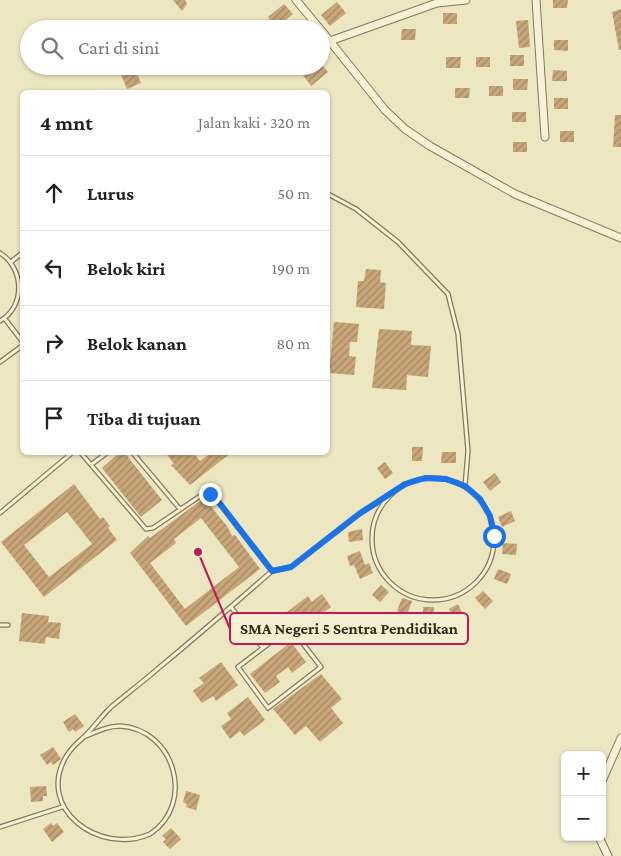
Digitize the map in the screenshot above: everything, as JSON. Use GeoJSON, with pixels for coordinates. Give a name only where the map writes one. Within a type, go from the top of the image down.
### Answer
{"type":"FeatureCollection","features":[{"type":"Feature","properties":{"kind":"street"},"geometry":{"type":"LineString","coordinates":[[296,0],[313,20]]}},
{"type":"Feature","properties":{"kind":"street"},"geometry":{"type":"LineString","coordinates":[[466,0],[436,2],[330,41],[390,115],[430,146],[515,194],[621,238]]}},
{"type":"Feature","properties":{"kind":"street"},"geometry":{"type":"LineString","coordinates":[[536,0],[545,138]]}},
{"type":"Feature","properties":{"kind":"street"},"geometry":{"type":"LineString","coordinates":[[606,772],[621,738]]}},
{"type":"Feature","properties":{"kind":"street"},"geometry":{"type":"LineString","coordinates":[[601,841],[608,856]]}},
{"type":"Feature","properties":{"kind":"lane"},"geometry":{"type":"LineString","coordinates":[[330,195],[356,209],[398,242],[448,294],[458,334],[468,451],[465,486]]}},
{"type":"Feature","properties":{"kind":"lane"},"geometry":{"type":"LineString","coordinates":[[0,253],[11,262],[17,273],[19,286],[18,298],[12,310],[0,321]]}},
{"type":"Feature","properties":{"kind":"lane"},"geometry":{"type":"LineString","coordinates":[[11,262],[20,255]]}},
{"type":"Feature","properties":{"kind":"lane"},"geometry":{"type":"LineString","coordinates":[[4,318],[20,338]]}},
{"type":"Feature","properties":{"kind":"lane"},"geometry":{"type":"LineString","coordinates":[[0,362],[20,347]]}},
{"type":"Feature","properties":{"kind":"lane"},"geometry":{"type":"LineString","coordinates":[[0,513],[69,455]]}},
{"type":"Feature","properties":{"kind":"lane"},"geometry":{"type":"LineString","coordinates":[[83,455],[146,530],[153,528],[204,494],[214,496],[272,571]]}},
{"type":"Feature","properties":{"kind":"lane"},"geometry":{"type":"LineString","coordinates":[[92,464],[104,455]]}},
{"type":"Feature","properties":{"kind":"lane"},"geometry":{"type":"LineString","coordinates":[[135,455],[180,509]]}},
{"type":"Feature","properties":{"kind":"lane"},"geometry":{"type":"LineString","coordinates":[[82,832],[68,818],[62,807],[59,794],[61,768],[74,745],[110,708],[272,571],[291,567],[359,514],[405,484],[425,478],[446,479],[465,486],[480,499],[490,516],[494,536],[492,556],[483,574],[470,588],[452,597],[432,600],[412,597],[395,588],[381,573],[373,554],[371,533],[375,520],[388,496]]}},
{"type":"Feature","properties":{"kind":"lane"},"geometry":{"type":"LineString","coordinates":[[231,606],[263,648]]}},
{"type":"Feature","properties":{"kind":"lane"},"geometry":{"type":"LineString","coordinates":[[0,625],[8,626]]}},
{"type":"Feature","properties":{"kind":"lane"},"geometry":{"type":"LineString","coordinates":[[290,627],[321,667],[268,708],[238,667],[263,648],[290,627]]}},
{"type":"Feature","properties":{"kind":"lane"},"geometry":{"type":"LineString","coordinates":[[84,736],[108,727],[120,726],[138,730],[154,739],[163,748],[174,769],[176,794],[173,806],[160,826],[138,840],[126,844],[106,843]]}},
{"type":"Feature","properties":{"kind":"lane"},"geometry":{"type":"LineString","coordinates":[[0,827],[62,807]]}},
{"type":"Feature","properties":{"kind":"lane"},"geometry":{"type":"LineString","coordinates":[[87,836],[93,839]]}},
{"type":"Feature","properties":{"kind":"building"},"geometry":{"type":"Polygon","coordinates":[[[173,0],[185,0],[187,4],[182,11],[173,0]]]}},
{"type":"Feature","properties":{"kind":"building"},"geometry":{"type":"Polygon","coordinates":[[[553,0],[568,0],[567,8],[553,8],[553,0]]]}},
{"type":"Feature","properties":{"kind":"building"},"geometry":{"type":"Polygon","coordinates":[[[337,2],[346,13],[330,26],[330,20],[325,20],[321,15],[337,2]]]}},
{"type":"Feature","properties":{"kind":"building"},"geometry":{"type":"Polygon","coordinates":[[[284,4],[293,14],[286,20],[270,20],[268,17],[284,4]]]}},
{"type":"Feature","properties":{"kind":"building"},"geometry":{"type":"Polygon","coordinates":[[[621,9],[621,50],[619,50],[612,12],[621,9]]]}},
{"type":"Feature","properties":{"kind":"building"},"geometry":{"type":"Polygon","coordinates":[[[443,13],[457,13],[457,24],[443,24],[443,13]]]}},
{"type":"Feature","properties":{"kind":"building"},"geometry":{"type":"Polygon","coordinates":[[[528,20],[530,47],[519,48],[516,21],[528,20]]]}},
{"type":"Feature","properties":{"kind":"building"},"geometry":{"type":"Polygon","coordinates":[[[402,29],[416,29],[415,40],[401,40],[402,29]]]}},
{"type":"Feature","properties":{"kind":"building"},"geometry":{"type":"Polygon","coordinates":[[[554,40],[568,40],[568,51],[554,50],[554,40]]]}},
{"type":"Feature","properties":{"kind":"building"},"geometry":{"type":"Polygon","coordinates":[[[510,55],[524,55],[524,66],[510,66],[510,55]]]}},
{"type":"Feature","properties":{"kind":"building"},"geometry":{"type":"Polygon","coordinates":[[[446,57],[461,57],[460,68],[446,68],[446,57]]]}},
{"type":"Feature","properties":{"kind":"building"},"geometry":{"type":"Polygon","coordinates":[[[476,57],[490,57],[490,67],[476,67],[476,57]]]}},
{"type":"Feature","properties":{"kind":"building"},"geometry":{"type":"Polygon","coordinates":[[[553,70],[567,71],[567,81],[552,81],[553,70]]]}},
{"type":"Feature","properties":{"kind":"building"},"geometry":{"type":"Polygon","coordinates":[[[121,75],[138,75],[141,83],[127,89],[121,75]]]}},
{"type":"Feature","properties":{"kind":"building"},"geometry":{"type":"Polygon","coordinates":[[[303,75],[324,75],[311,86],[303,75]]]}},
{"type":"Feature","properties":{"kind":"building"},"geometry":{"type":"Polygon","coordinates":[[[513,79],[528,79],[527,90],[513,90],[513,79]]]}},
{"type":"Feature","properties":{"kind":"building"},"geometry":{"type":"Polygon","coordinates":[[[489,86],[503,86],[503,96],[489,96],[489,86]]]}},
{"type":"Feature","properties":{"kind":"building"},"geometry":{"type":"Polygon","coordinates":[[[455,88],[470,88],[469,98],[455,98],[455,88]]]}},
{"type":"Feature","properties":{"kind":"building"},"geometry":{"type":"Polygon","coordinates":[[[554,98],[568,98],[568,109],[554,109],[554,98]]]}},
{"type":"Feature","properties":{"kind":"building"},"geometry":{"type":"Polygon","coordinates":[[[512,112],[526,112],[526,122],[512,122],[512,112]]]}},
{"type":"Feature","properties":{"kind":"building"},"geometry":{"type":"Polygon","coordinates":[[[615,115],[621,115],[621,147],[613,147],[615,115]]]}},
{"type":"Feature","properties":{"kind":"building"},"geometry":{"type":"Polygon","coordinates":[[[560,131],[574,131],[574,142],[560,142],[560,131]]]}},
{"type":"Feature","properties":{"kind":"building"},"geometry":{"type":"Polygon","coordinates":[[[513,142],[527,142],[527,152],[513,152],[513,142]]]}},
{"type":"Feature","properties":{"kind":"building"},"geometry":{"type":"Polygon","coordinates":[[[366,269],[381,270],[380,282],[386,283],[384,309],[356,307],[358,281],[364,281],[366,269]]]}},
{"type":"Feature","properties":{"kind":"building"},"geometry":{"type":"Polygon","coordinates":[[[334,322],[359,324],[357,342],[350,342],[349,356],[356,357],[354,375],[330,373],[334,322]]]}},
{"type":"Feature","properties":{"kind":"building"},"geometry":{"type":"Polygon","coordinates":[[[379,329],[412,331],[411,345],[431,346],[428,377],[407,375],[406,390],[372,388],[379,329]]]}},
{"type":"Feature","properties":{"kind":"building"},"geometry":{"type":"Polygon","coordinates":[[[412,447],[423,447],[422,461],[412,461],[412,447]]]}},
{"type":"Feature","properties":{"kind":"building"},"geometry":{"type":"Polygon","coordinates":[[[442,452],[456,452],[456,463],[441,463],[442,452]]]}},
{"type":"Feature","properties":{"kind":"building"},"geometry":{"type":"Polygon","coordinates":[[[117,455],[126,455],[162,500],[141,517],[102,468],[117,455]]]}},
{"type":"Feature","properties":{"kind":"building"},"geometry":{"type":"Polygon","coordinates":[[[167,455],[195,455],[200,461],[208,455],[228,455],[190,485],[171,465],[174,464],[167,455]]]}},
{"type":"Feature","properties":{"kind":"building"},"geometry":{"type":"Polygon","coordinates":[[[385,462],[393,473],[385,479],[377,468],[385,462]]]}},
{"type":"Feature","properties":{"kind":"building"},"geometry":{"type":"Polygon","coordinates":[[[495,473],[501,482],[490,491],[483,482],[495,473]]]}},
{"type":"Feature","properties":{"kind":"building"},"geometry":{"type":"Polygon","coordinates":[[[74,484],[100,519],[103,517],[110,526],[108,528],[117,540],[44,597],[1,542],[74,484]],[[67,512],[24,545],[49,577],[92,544],[67,512]]]}},
{"type":"Feature","properties":{"kind":"building"},"geometry":{"type":"Polygon","coordinates":[[[204,498],[227,526],[232,536],[235,535],[260,569],[186,626],[130,553],[148,536],[150,538],[204,498]],[[201,518],[174,539],[176,543],[150,563],[185,609],[239,567],[201,518]]]}},
{"type":"Feature","properties":{"kind":"building"},"geometry":{"type":"Polygon","coordinates":[[[511,511],[515,521],[502,527],[498,517],[511,511]]]}},
{"type":"Feature","properties":{"kind":"building"},"geometry":{"type":"Polygon","coordinates":[[[362,529],[363,540],[349,542],[348,532],[362,529]]]}},
{"type":"Feature","properties":{"kind":"building"},"geometry":{"type":"Polygon","coordinates":[[[503,543],[517,544],[516,555],[502,554],[503,543]]]}},
{"type":"Feature","properties":{"kind":"building"},"geometry":{"type":"Polygon","coordinates":[[[360,551],[365,565],[369,563],[373,573],[360,579],[354,565],[350,566],[347,556],[360,551]]]}},
{"type":"Feature","properties":{"kind":"building"},"geometry":{"type":"Polygon","coordinates":[[[498,569],[511,574],[507,584],[494,579],[498,569]]]}},
{"type":"Feature","properties":{"kind":"building"},"geometry":{"type":"Polygon","coordinates":[[[381,585],[389,592],[380,602],[372,595],[381,585]]]}},
{"type":"Feature","properties":{"kind":"building"},"geometry":{"type":"Polygon","coordinates":[[[483,591],[493,601],[485,609],[475,598],[483,591]]]}},
{"type":"Feature","properties":{"kind":"building"},"geometry":{"type":"Polygon","coordinates":[[[322,594],[331,607],[321,614],[325,619],[303,635],[287,612],[308,596],[312,602],[322,594]]]}},
{"type":"Feature","properties":{"kind":"building"},"geometry":{"type":"Polygon","coordinates":[[[402,598],[412,601],[407,615],[397,611],[402,598]]]}},
{"type":"Feature","properties":{"kind":"building"},"geometry":{"type":"Polygon","coordinates":[[[458,604],[464,617],[455,622],[449,609],[458,604]]]}},
{"type":"Feature","properties":{"kind":"building"},"geometry":{"type":"Polygon","coordinates":[[[423,607],[434,607],[433,621],[423,621],[423,607]]]}},
{"type":"Feature","properties":{"kind":"building"},"geometry":{"type":"Polygon","coordinates":[[[22,613],[49,616],[48,622],[61,623],[59,639],[46,637],[45,644],[19,641],[22,613]]]}},
{"type":"Feature","properties":{"kind":"building"},"geometry":{"type":"Polygon","coordinates":[[[291,642],[306,662],[292,673],[288,667],[276,676],[280,682],[265,693],[250,674],[291,642]]]}},
{"type":"Feature","properties":{"kind":"building"},"geometry":{"type":"Polygon","coordinates":[[[221,662],[238,685],[216,701],[213,696],[202,703],[193,691],[204,683],[199,678],[221,662]]]}},
{"type":"Feature","properties":{"kind":"building"},"geometry":{"type":"Polygon","coordinates":[[[321,674],[342,699],[331,708],[343,723],[320,742],[306,726],[295,735],[273,709],[321,674]]]}},
{"type":"Feature","properties":{"kind":"building"},"geometry":{"type":"Polygon","coordinates":[[[248,697],[265,720],[244,736],[240,731],[230,739],[221,726],[231,719],[227,713],[248,697]]]}},
{"type":"Feature","properties":{"kind":"building"},"geometry":{"type":"Polygon","coordinates":[[[75,714],[84,726],[75,732],[73,729],[69,732],[63,722],[75,714]]]}},
{"type":"Feature","properties":{"kind":"building"},"geometry":{"type":"Polygon","coordinates":[[[53,747],[61,759],[53,765],[51,762],[47,765],[40,755],[53,747]]]}},
{"type":"Feature","properties":{"kind":"building"},"geometry":{"type":"Polygon","coordinates":[[[46,786],[47,796],[43,796],[43,801],[31,802],[30,787],[46,786]]]}},
{"type":"Feature","properties":{"kind":"building"},"geometry":{"type":"Polygon","coordinates":[[[186,791],[200,795],[196,810],[186,807],[187,804],[183,802],[186,791]]]}},
{"type":"Feature","properties":{"kind":"building"},"geometry":{"type":"Polygon","coordinates":[[[51,823],[53,826],[57,823],[64,832],[52,842],[43,829],[51,823]]]}},
{"type":"Feature","properties":{"kind":"building"},"geometry":{"type":"Polygon","coordinates":[[[171,828],[181,839],[170,849],[163,842],[166,839],[162,836],[171,828]]]}},
{"type":"Feature","properties":{"kind":"place","name":"SMA Negeri 5 Sentra Pendidikan"},"geometry":{"type":"Point","coordinates":[198,552]}},
{"type":"Feature","properties":{"kind":"route"},"geometry":{"type":"LineString","coordinates":[[210,494],[214,496],[272,571],[291,567],[359,514],[405,484],[425,478],[446,479],[465,486],[480,499],[490,516],[494,536]]}}]}
